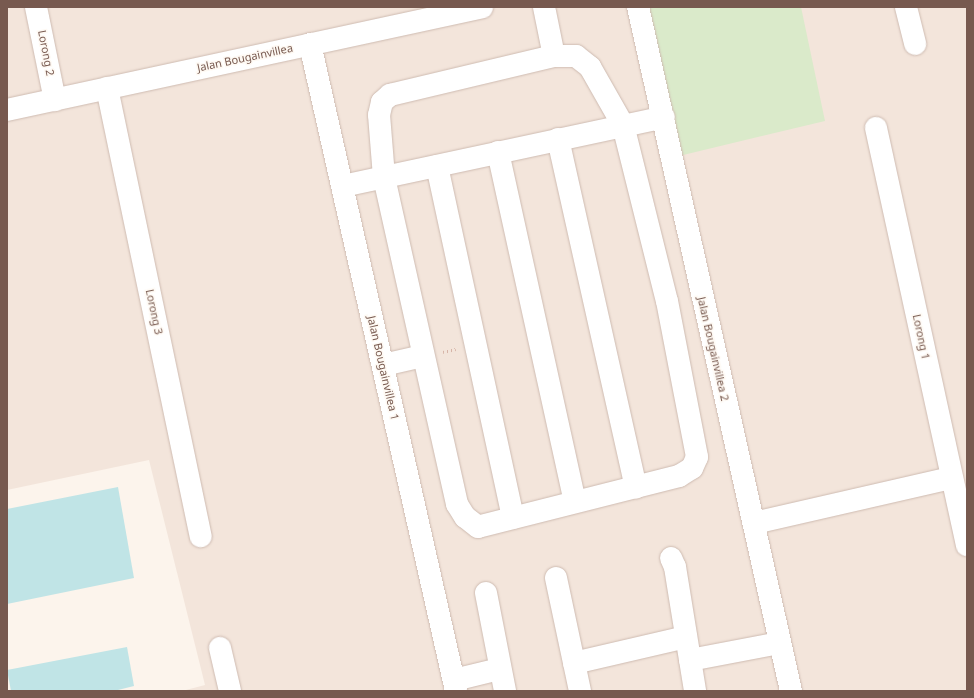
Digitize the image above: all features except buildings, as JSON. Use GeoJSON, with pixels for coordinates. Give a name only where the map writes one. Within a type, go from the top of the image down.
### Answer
{"type":"FeatureCollection","features":[{"type":"Feature","properties":{"kind":"street","name":"Lorong 2"},"geometry":{"type":"LineString","coordinates":[[36,7],[55,100]]}},
{"type":"Feature","properties":{"kind":"street","name":"Jalan Bougainvillea"},"geometry":{"type":"LineString","coordinates":[[7,110],[310,44],[445,11],[482,7]]}},
{"type":"Feature","properties":{"kind":"street"},"geometry":{"type":"LineString","coordinates":[[544,7],[554,56]]}},
{"type":"Feature","properties":{"kind":"street","name":"Jalan Bougainvillea 2"},"geometry":{"type":"LineString","coordinates":[[638,7],[664,117],[701,293],[791,691]]}},
{"type":"Feature","properties":{"kind":"street"},"geometry":{"type":"LineString","coordinates":[[906,7],[915,44]]}},
{"type":"Feature","properties":{"kind":"street","name":"Jalan Bougainvillea 1"},"geometry":{"type":"LineString","coordinates":[[310,44],[455,685]]}},
{"type":"Feature","properties":{"kind":"street"},"geometry":{"type":"LineString","coordinates":[[554,56],[576,56],[590,67],[623,125],[667,301],[697,457],[692,468],[679,476],[478,527],[464,517],[457,504],[384,177],[379,115],[382,102],[390,95],[554,56]]}},
{"type":"Feature","properties":{"kind":"street","name":"Lorong 3"},"geometry":{"type":"LineString","coordinates":[[108,88],[200,536]]}},
{"type":"Feature","properties":{"kind":"street"},"geometry":{"type":"LineString","coordinates":[[343,186],[664,117]]}},
{"type":"Feature","properties":{"kind":"street","name":"Lorong 1"},"geometry":{"type":"LineString","coordinates":[[876,128],[951,478],[967,545]]}},
{"type":"Feature","properties":{"kind":"street"},"geometry":{"type":"LineString","coordinates":[[558,139],[636,487]]}},
{"type":"Feature","properties":{"kind":"street"},"geometry":{"type":"LineString","coordinates":[[498,152],[575,502]]}},
{"type":"Feature","properties":{"kind":"street"},"geometry":{"type":"LineString","coordinates":[[437,166],[512,518]]}},
{"type":"Feature","properties":{"kind":"street"},"geometry":{"type":"LineString","coordinates":[[667,301],[701,293]]}},
{"type":"Feature","properties":{"kind":"street"},"geometry":{"type":"LineString","coordinates":[[383,365],[423,356]]}},
{"type":"Feature","properties":{"kind":"street"},"geometry":{"type":"LineString","coordinates":[[754,523],[951,478]]}},
{"type":"Feature","properties":{"kind":"street"},"geometry":{"type":"LineString","coordinates":[[671,558],[675,567],[695,691]]}},
{"type":"Feature","properties":{"kind":"street"},"geometry":{"type":"LineString","coordinates":[[556,578],[580,691]]}},
{"type":"Feature","properties":{"kind":"street"},"geometry":{"type":"LineString","coordinates":[[486,593],[504,691]]}},
{"type":"Feature","properties":{"kind":"street"},"geometry":{"type":"LineString","coordinates":[[574,663],[686,637]]}},
{"type":"Feature","properties":{"kind":"street"},"geometry":{"type":"LineString","coordinates":[[690,660],[780,643]]}},
{"type":"Feature","properties":{"kind":"street"},"geometry":{"type":"LineString","coordinates":[[220,648],[230,691]]}},
{"type":"Feature","properties":{"kind":"street"},"geometry":{"type":"LineString","coordinates":[[455,685],[499,669]]}},
{"type":"Feature","properties":{"kind":"path"},"geometry":{"type":"LineString","coordinates":[[423,356],[476,344]]}},
{"type":"Feature","properties":{"kind":"shaded area"},"geometry":{"type":"Polygon","coordinates":[[[7,7],[967,7],[967,691],[182,691],[205,685],[149,460],[7,490],[7,7]]]}},
{"type":"Feature","properties":{"kind":"green space"},"geometry":{"type":"Polygon","coordinates":[[[646,7],[801,7],[825,121],[679,156],[646,7]]]}},
{"type":"Feature","properties":{"kind":"water"},"geometry":{"type":"Polygon","coordinates":[[[118,487],[134,578],[7,604],[7,509],[118,487]]]}},
{"type":"Feature","properties":{"kind":"water"},"geometry":{"type":"Polygon","coordinates":[[[127,647],[134,686],[114,691],[11,691],[7,670],[127,647]]]}}]}
